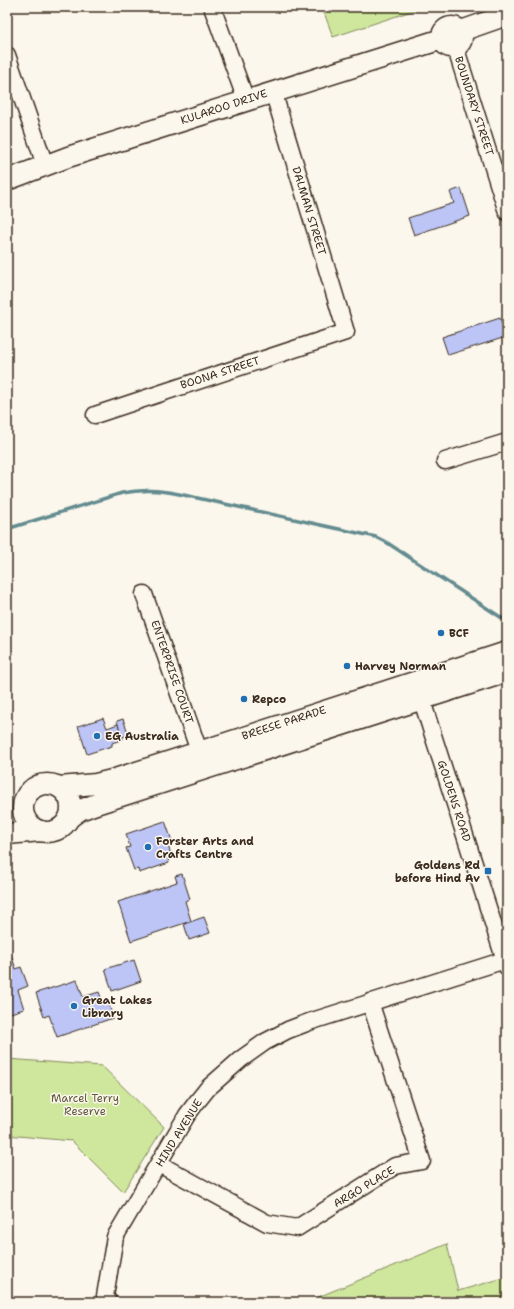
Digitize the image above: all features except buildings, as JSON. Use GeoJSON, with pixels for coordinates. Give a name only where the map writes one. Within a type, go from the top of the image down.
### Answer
{"type":"FeatureCollection","features":[{"type":"Feature","properties":{"kind":"main road","name":"KULAROO DRIVE"},"geometry":{"type":"LineString","coordinates":[[7,180],[45,165],[273,91],[453,39],[507,15]]}},
{"type":"Feature","properties":{"kind":"main road","name":"BREESE PARADE"},"geometry":{"type":"LineString","coordinates":[[68,818],[80,810],[96,804],[419,690],[507,652]]}},
{"type":"Feature","properties":{"kind":"main road","name":"BREESE PARADE"},"geometry":{"type":"LineString","coordinates":[[59,787],[96,784],[112,780],[199,751],[419,690],[507,672]]}},
{"type":"Feature","properties":{"kind":"main road"},"geometry":{"type":"LineString","coordinates":[[7,804],[40,785],[47,784],[59,787],[69,797],[71,804],[71,811],[66,823],[56,830],[49,832],[41,831],[7,834]]}},
{"type":"Feature","properties":{"kind":"main road"},"geometry":{"type":"LineString","coordinates":[[28,792],[24,800],[24,816],[28,823],[41,831]]}},
{"type":"Feature","properties":{"kind":"street"},"geometry":{"type":"LineString","coordinates":[[212,7],[246,100]]}},
{"type":"Feature","properties":{"kind":"street","name":"BOUNDARY STREET"},"geometry":{"type":"LineString","coordinates":[[453,39],[507,212]]}},
{"type":"Feature","properties":{"kind":"street"},"geometry":{"type":"LineString","coordinates":[[7,55],[45,165]]}},
{"type":"Feature","properties":{"kind":"street","name":"DALMAN STREET"},"geometry":{"type":"LineString","coordinates":[[273,91],[346,332]]}},
{"type":"Feature","properties":{"kind":"street","name":"BOONA STREET"},"geometry":{"type":"LineString","coordinates":[[95,415],[346,332]]}},
{"type":"Feature","properties":{"kind":"street"},"geometry":{"type":"LineString","coordinates":[[445,461],[507,442]]}},
{"type":"Feature","properties":{"kind":"street","name":"ENTERPRISE COURT"},"geometry":{"type":"LineString","coordinates":[[144,594],[199,751]]}},
{"type":"Feature","properties":{"kind":"street","name":"GOLDENS ROAD"},"geometry":{"type":"LineString","coordinates":[[419,690],[506,963]]}},
{"type":"Feature","properties":{"kind":"street","name":"HIND AVENUE"},"geometry":{"type":"LineString","coordinates":[[109,1302],[104,1296],[115,1237],[187,1115],[208,1088],[241,1059],[265,1042],[288,1030],[309,1022],[370,1002],[506,963]]}},
{"type":"Feature","properties":{"kind":"street","name":"ARGO PLACE"},"geometry":{"type":"LineString","coordinates":[[159,1164],[267,1223],[297,1228],[395,1166],[422,1161],[370,1002]]}},
{"type":"Feature","properties":{"kind":"green space"},"geometry":{"type":"Polygon","coordinates":[[[322,7],[421,7],[421,8],[333,37],[322,7]]]}},
{"type":"Feature","properties":{"kind":"green space","name":"Marcel Terry Reserve"},"geometry":{"type":"Polygon","coordinates":[[[7,1059],[102,1066],[164,1127],[123,1192],[72,1141],[7,1135],[7,1059]]]}},
{"type":"Feature","properties":{"kind":"green space"},"geometry":{"type":"Polygon","coordinates":[[[447,1244],[458,1291],[507,1277],[507,1302],[306,1302],[447,1244]]]}},
{"type":"Feature","properties":{"kind":"waterway"},"geometry":{"type":"LineString","coordinates":[[7,529],[122,493],[150,490],[179,494],[376,537],[386,542],[505,620]]}},
{"type":"Feature","properties":{"kind":"place","name":"BCF"},"geometry":{"type":"Point","coordinates":[441,633]}},
{"type":"Feature","properties":{"kind":"place","name":"Harvey Norman"},"geometry":{"type":"Point","coordinates":[347,666]}},
{"type":"Feature","properties":{"kind":"place","name":"Repco"},"geometry":{"type":"Point","coordinates":[244,699]}},
{"type":"Feature","properties":{"kind":"place","name":"EG Australia"},"geometry":{"type":"Point","coordinates":[97,736]}},
{"type":"Feature","properties":{"kind":"place","name":"Forster Arts and Crafts Centre"},"geometry":{"type":"Point","coordinates":[148,847]}},
{"type":"Feature","properties":{"kind":"place","name":"Goldens Rd before Hind Av"},"geometry":{"type":"Point","coordinates":[488,871]}},
{"type":"Feature","properties":{"kind":"place","name":"Great Lakes Library"},"geometry":{"type":"Point","coordinates":[74,1006]}}]}
